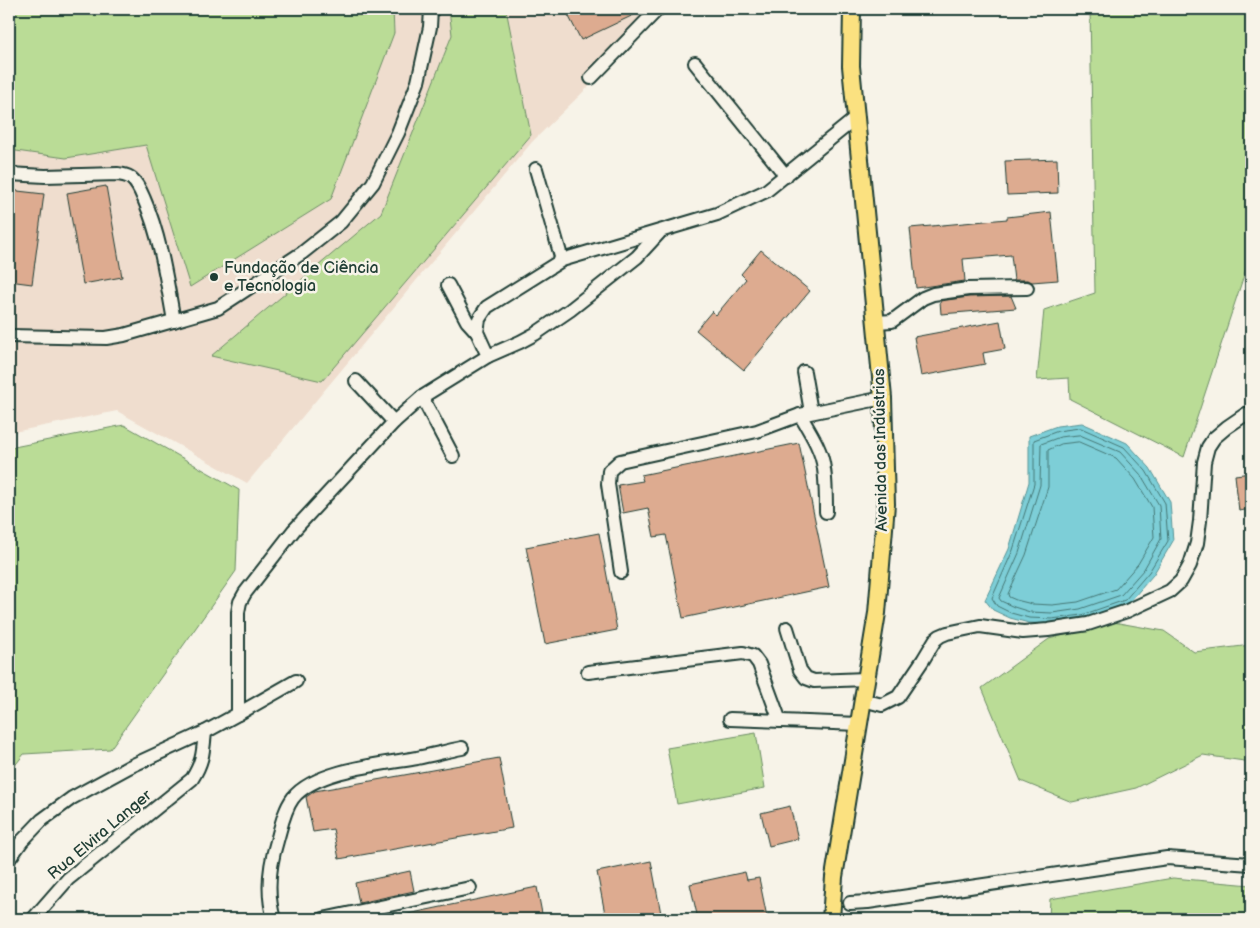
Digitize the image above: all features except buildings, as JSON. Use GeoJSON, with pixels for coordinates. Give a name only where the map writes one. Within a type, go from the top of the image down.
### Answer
{"type":"FeatureCollection","features":[{"type":"Feature","properties":{"kind":"main road","name":"Avenida das Indústrias"},"geometry":{"type":"LineString","coordinates":[[831,919],[834,877],[877,613],[886,504],[883,398],[851,66],[852,9]]}},
{"type":"Feature","properties":{"kind":"street"},"geometry":{"type":"LineString","coordinates":[[9,336],[106,338],[174,321],[218,308],[302,253],[341,222],[373,183],[398,133],[418,82],[430,28],[431,9]]}},
{"type":"Feature","properties":{"kind":"street"},"geometry":{"type":"LineString","coordinates":[[591,78],[658,9]]}},
{"type":"Feature","properties":{"kind":"street"},"geometry":{"type":"LineString","coordinates":[[695,63],[786,176]]}},
{"type":"Feature","properties":{"kind":"street"},"geometry":{"type":"LineString","coordinates":[[478,332],[479,319],[486,307],[562,260],[718,214],[766,191],[856,118]]}},
{"type":"Feature","properties":{"kind":"street"},"geometry":{"type":"LineString","coordinates":[[536,169],[562,260]]}},
{"type":"Feature","properties":{"kind":"street"},"geometry":{"type":"LineString","coordinates":[[9,174],[45,176],[118,174],[128,175],[134,180],[151,215],[167,281],[174,321]]}},
{"type":"Feature","properties":{"kind":"street"},"geometry":{"type":"LineString","coordinates":[[238,714],[238,612],[240,602],[294,530],[394,422],[422,397],[488,356],[535,334],[570,310],[637,257],[659,232]]}},
{"type":"Feature","properties":{"kind":"street"},"geometry":{"type":"LineString","coordinates":[[448,285],[467,321],[478,332],[488,356]]}},
{"type":"Feature","properties":{"kind":"street"},"geometry":{"type":"LineString","coordinates":[[876,322],[892,321],[923,298],[933,294],[968,288],[1027,288]]}},
{"type":"Feature","properties":{"kind":"street"},"geometry":{"type":"LineString","coordinates":[[804,372],[806,414],[811,433],[822,457],[824,469],[826,512]]}},
{"type":"Feature","properties":{"kind":"street"},"geometry":{"type":"LineString","coordinates":[[356,381],[394,422]]}},
{"type":"Feature","properties":{"kind":"street"},"geometry":{"type":"LineString","coordinates":[[422,397],[453,456]]}},
{"type":"Feature","properties":{"kind":"street"},"geometry":{"type":"LineString","coordinates":[[621,572],[608,484],[609,471],[620,461],[757,431],[806,414],[883,398]]}},
{"type":"Feature","properties":{"kind":"street"},"geometry":{"type":"LineString","coordinates":[[863,700],[882,705],[898,698],[936,640],[947,633],[980,626],[1023,632],[1088,624],[1127,611],[1170,591],[1181,581],[1190,565],[1197,543],[1204,462],[1208,447],[1214,438],[1246,414]]}},
{"type":"Feature","properties":{"kind":"street"},"geometry":{"type":"LineString","coordinates":[[787,628],[800,670],[806,678],[814,681],[866,679]]}},
{"type":"Feature","properties":{"kind":"street"},"geometry":{"type":"LineString","coordinates":[[588,672],[743,653],[753,656],[759,664],[780,721]]}},
{"type":"Feature","properties":{"kind":"street"},"geometry":{"type":"LineString","coordinates":[[9,859],[22,841],[42,820],[72,798],[129,767],[205,732],[296,681]]}},
{"type":"Feature","properties":{"kind":"street"},"geometry":{"type":"LineString","coordinates":[[730,719],[859,724]]}},
{"type":"Feature","properties":{"kind":"street","name":"Rua Elvira Langer"},"geometry":{"type":"LineString","coordinates":[[33,919],[68,879],[192,779],[199,769],[202,760],[205,732]]}},
{"type":"Feature","properties":{"kind":"street"},"geometry":{"type":"LineString","coordinates":[[274,919],[270,905],[269,880],[272,857],[285,812],[292,799],[304,788],[319,779],[363,767],[418,758],[462,748]]}},
{"type":"Feature","properties":{"kind":"street"},"geometry":{"type":"LineString","coordinates":[[850,903],[868,902],[1167,858],[1251,864]]}},
{"type":"Feature","properties":{"kind":"street"},"geometry":{"type":"LineString","coordinates":[[323,919],[470,888]]}},
{"type":"Feature","properties":{"kind":"shaded area","name":"Fundação de Ciência e Tecnologia"},"geometry":{"type":"Polygon","coordinates":[[[9,9],[668,9],[532,142],[247,483],[117,411],[9,433],[9,9]]]}},
{"type":"Feature","properties":{"kind":"green space"},"geometry":{"type":"Polygon","coordinates":[[[9,9],[393,9],[394,33],[331,199],[190,287],[146,145],[66,158],[9,150],[9,9]]]}},
{"type":"Feature","properties":{"kind":"green space"},"geometry":{"type":"Polygon","coordinates":[[[449,9],[506,9],[531,135],[322,381],[211,356],[381,213],[452,35],[449,9]]]}},
{"type":"Feature","properties":{"kind":"green space"},"geometry":{"type":"Polygon","coordinates":[[[1090,9],[1251,9],[1251,258],[1184,457],[1070,399],[1069,378],[1037,380],[1044,310],[1095,293],[1090,9]]]}},
{"type":"Feature","properties":{"kind":"green space"},"geometry":{"type":"Polygon","coordinates":[[[124,425],[239,490],[236,571],[110,749],[24,754],[9,773],[9,448],[124,425]]]}},
{"type":"Feature","properties":{"kind":"green space"},"geometry":{"type":"Polygon","coordinates":[[[1113,622],[1164,631],[1194,652],[1251,645],[1251,762],[1203,755],[1136,788],[1072,802],[1021,781],[982,688],[1049,639],[1113,622]]]}},
{"type":"Feature","properties":{"kind":"green space"},"geometry":{"type":"Polygon","coordinates":[[[756,733],[765,788],[677,804],[667,748],[756,733]]]}},
{"type":"Feature","properties":{"kind":"green space"},"geometry":{"type":"Polygon","coordinates":[[[1173,878],[1251,885],[1251,919],[1049,919],[1050,899],[1173,878]]]}},
{"type":"Feature","properties":{"kind":"water"},"geometry":{"type":"Polygon","coordinates":[[[1082,423],[1127,443],[1150,468],[1170,502],[1173,541],[1153,575],[1128,604],[1082,620],[1053,624],[1029,623],[1010,618],[993,610],[985,600],[1009,549],[1029,482],[1029,436],[1057,426],[1082,423]]]}},
{"type":"Feature","properties":{"kind":"place","name":"Fundação de Ciência e Tecnologia"},"geometry":{"type":"Point","coordinates":[214,277]}}]}
